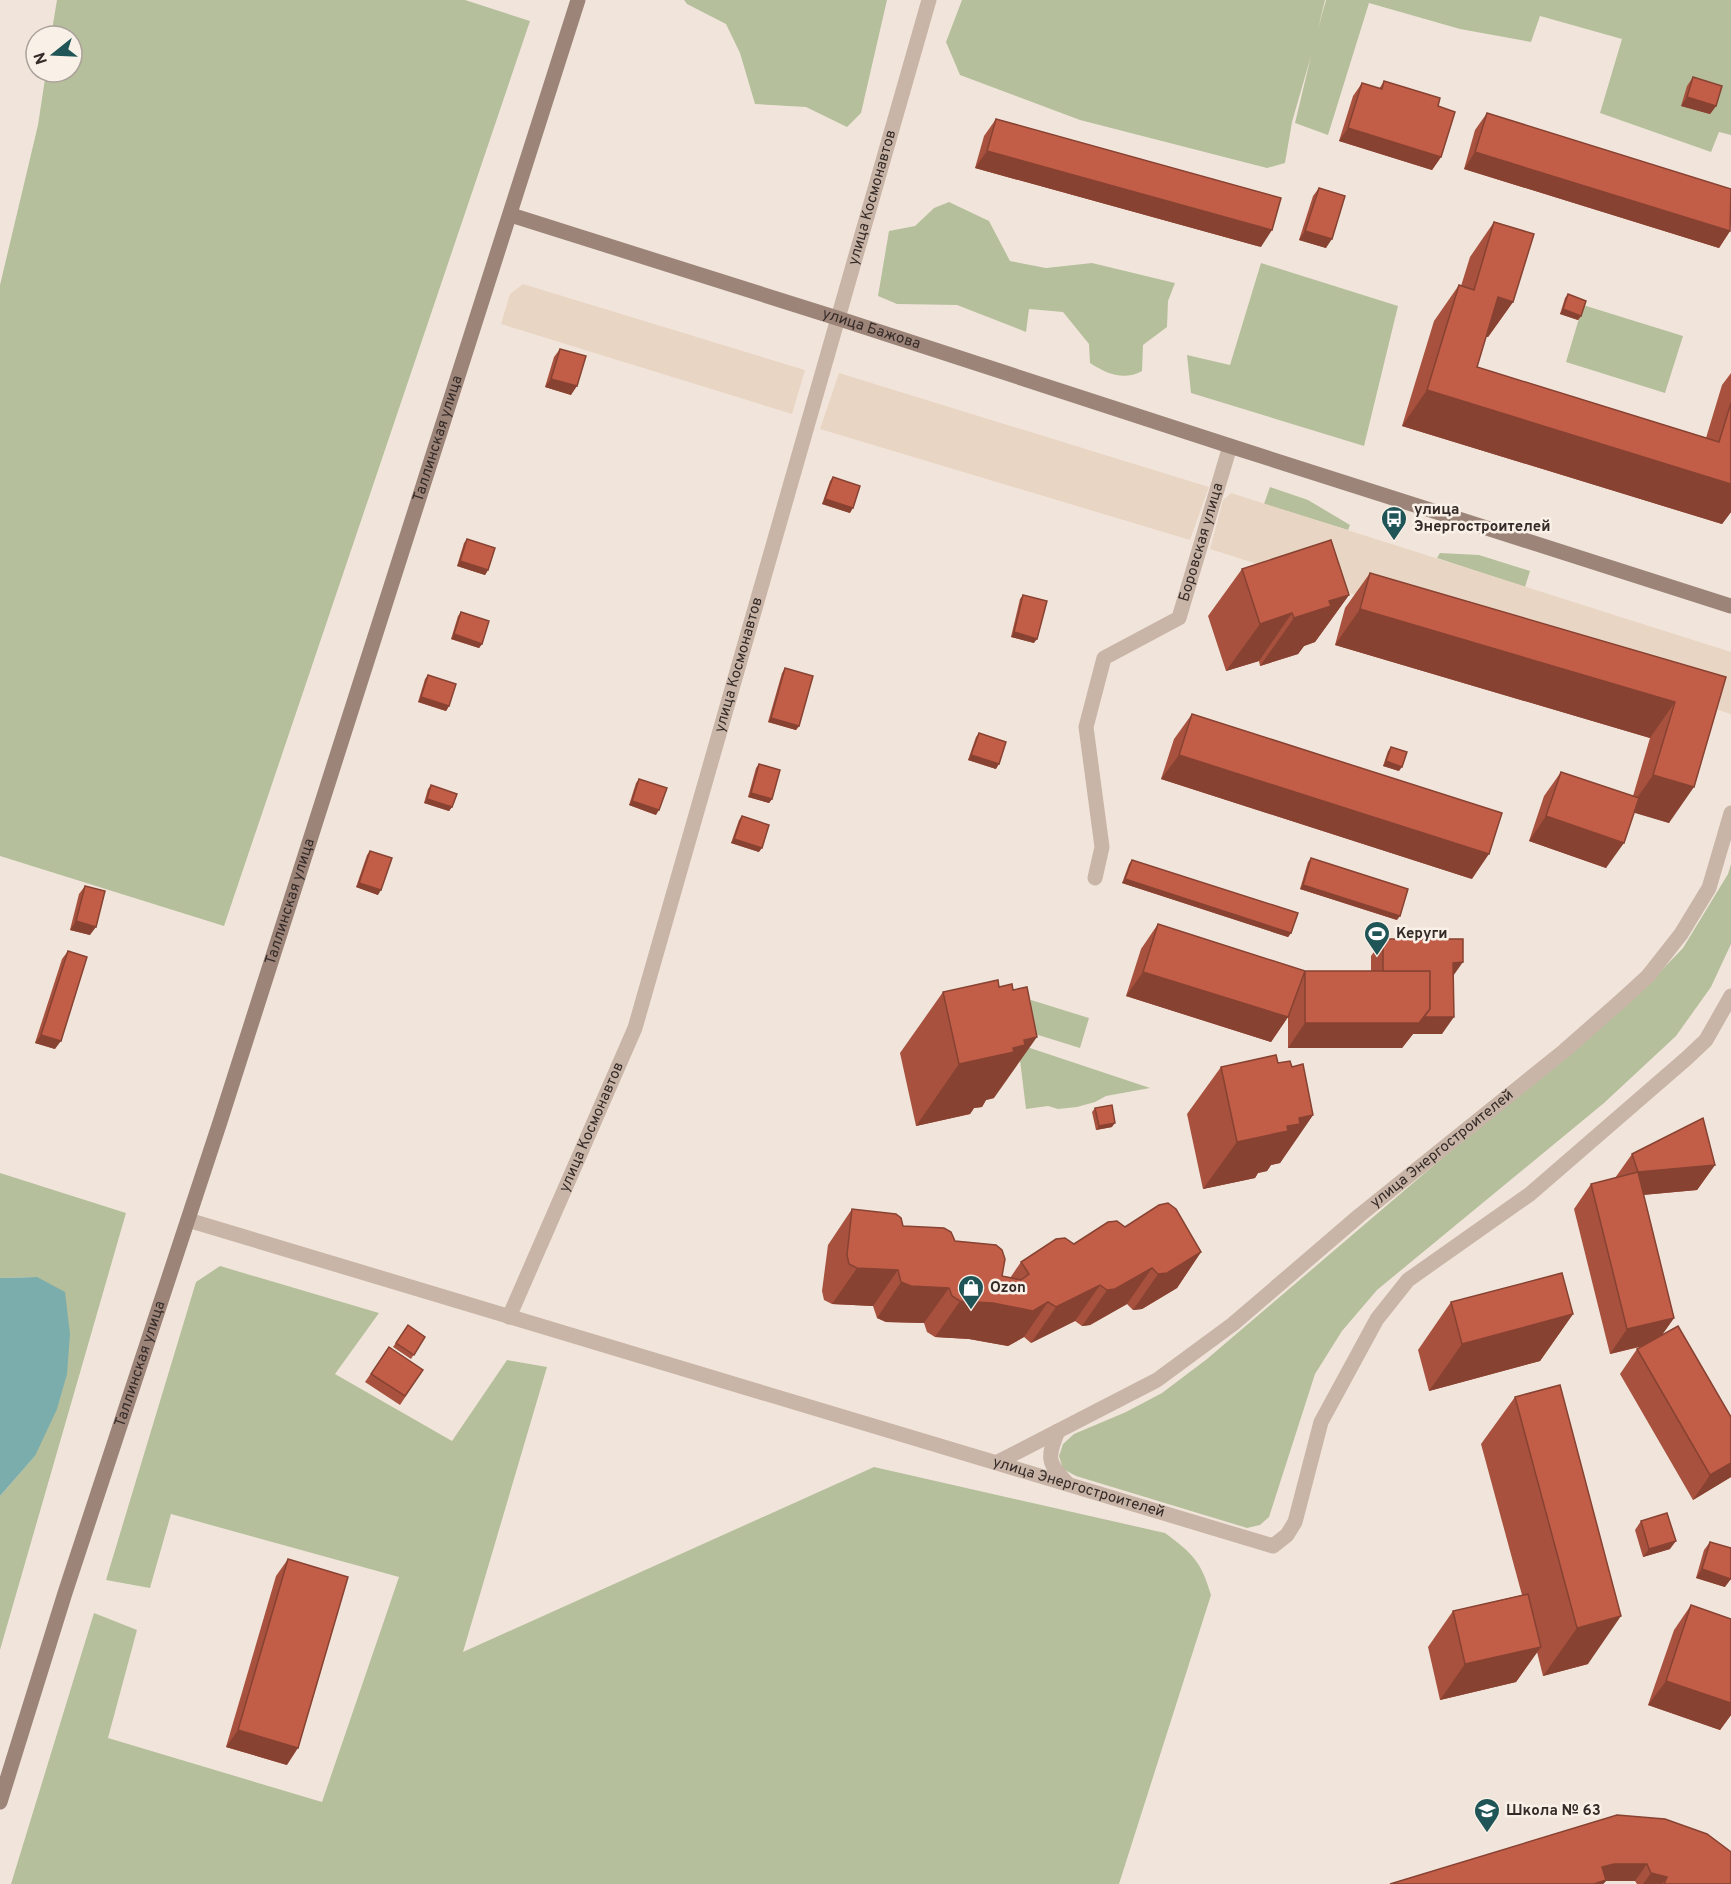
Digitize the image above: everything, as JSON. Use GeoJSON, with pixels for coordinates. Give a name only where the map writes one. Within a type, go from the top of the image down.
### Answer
{"type":"FeatureCollection","features":[{"type":"Feature","properties":{"kind":"street","name":"Таллинская улица"},"geometry":{"type":"LineString","coordinates":[[0,1802],[511,216],[578,0]]}},
{"type":"Feature","properties":{"kind":"street","name":"улица Космонавтов"},"geometry":{"type":"LineString","coordinates":[[509,1317],[635,1028],[929,0]]}},
{"type":"Feature","properties":{"kind":"street","name":"улица Бажова"},"geometry":{"type":"LineString","coordinates":[[511,216],[837,318],[1731,606]]}},
{"type":"Feature","properties":{"kind":"street","name":"Боровская улица"},"geometry":{"type":"LineString","coordinates":[[1095,878],[1102,847],[1086,727],[1104,658],[1179,618],[1230,446]]}},
{"type":"Feature","properties":{"kind":"street","name":"улица Энергостроителей"},"geometry":{"type":"LineString","coordinates":[[998,1462],[1156,1380],[1233,1324],[1360,1215],[1564,1051],[1623,999],[1648,976],[1681,934],[1709,888],[1731,813]]}},
{"type":"Feature","properties":{"kind":"street","name":"улица Энергостроителей"},"geometry":{"type":"LineString","coordinates":[[998,1462],[1273,1546],[1287,1535],[1295,1522],[1321,1422],[1377,1319],[1408,1280],[1530,1194],[1687,1058],[1706,1040],[1731,996]]}},
{"type":"Feature","properties":{"kind":"street"},"geometry":{"type":"LineString","coordinates":[[188,1220],[998,1462]]}},
{"type":"Feature","properties":{"kind":"street"},"geometry":{"type":"LineString","coordinates":[[1058,1431],[1050,1452],[1051,1466],[1068,1484]]}},
{"type":"Feature","properties":{"kind":"green space"},"geometry":{"type":"Polygon","coordinates":[[[57,0],[465,0],[530,21],[224,926],[0,856],[0,285],[38,125],[44,84],[84,84],[84,24],[53,24],[57,0]]]}},
{"type":"Feature","properties":{"kind":"green space"},"geometry":{"type":"Polygon","coordinates":[[[684,0],[887,0],[861,113],[847,127],[806,107],[755,104],[740,53],[726,24],[687,4],[684,0]]]}},
{"type":"Feature","properties":{"kind":"green space"},"geometry":{"type":"Polygon","coordinates":[[[962,0],[1325,0],[1318,29],[1326,0],[1731,0],[1731,135],[1719,132],[1711,152],[1600,113],[1622,39],[1540,16],[1531,42],[1460,29],[1369,3],[1328,135],[1295,123],[1311,56],[1292,122],[1285,163],[1267,168],[1080,120],[960,75],[946,42],[962,0]]]}},
{"type":"Feature","properties":{"kind":"green space"},"geometry":{"type":"Polygon","coordinates":[[[949,202],[989,221],[1010,261],[1046,268],[1092,263],[1175,283],[1168,301],[1167,327],[1143,345],[1142,371],[1122,376],[1090,363],[1089,344],[1063,312],[1029,309],[1026,332],[957,305],[897,304],[878,296],[889,231],[915,226],[934,208],[949,202]]]}},
{"type":"Feature","properties":{"kind":"green space"},"geometry":{"type":"Polygon","coordinates":[[[1261,263],[1398,306],[1364,446],[1191,393],[1187,355],[1230,365],[1261,263]]]}},
{"type":"Feature","properties":{"kind":"green space"},"geometry":{"type":"Polygon","coordinates":[[[1583,305],[1683,336],[1665,393],[1566,362],[1583,305]]]}},
{"type":"Feature","properties":{"kind":"green space"},"geometry":{"type":"Polygon","coordinates":[[[1270,487],[1308,500],[1350,525],[1348,530],[1264,504],[1270,487]]]}},
{"type":"Feature","properties":{"kind":"green space"},"geometry":{"type":"Polygon","coordinates":[[[1440,553],[1479,555],[1530,571],[1525,587],[1437,558],[1440,553]]]}},
{"type":"Feature","properties":{"kind":"green space"},"geometry":{"type":"Polygon","coordinates":[[[1731,864],[1731,944],[1711,987],[1676,1036],[1604,1103],[1377,1290],[1342,1331],[1315,1374],[1269,1517],[1260,1525],[1247,1528],[1076,1476],[1063,1469],[1059,1456],[1063,1444],[1074,1434],[1126,1412],[1162,1393],[1207,1359],[1659,973],[1683,948],[1728,874],[1731,864]]]}},
{"type":"Feature","properties":{"kind":"green space"},"geometry":{"type":"Polygon","coordinates":[[[1031,1000],[1089,1018],[1080,1048],[1022,1030],[1031,1000]]]}},
{"type":"Feature","properties":{"kind":"green space"},"geometry":{"type":"Polygon","coordinates":[[[1018,1044],[1150,1088],[1106,1096],[1077,1107],[1058,1109],[1048,1106],[1026,1109],[1018,1044]]]}},
{"type":"Feature","properties":{"kind":"green space"},"geometry":{"type":"Polygon","coordinates":[[[0,1173],[126,1213],[0,1650],[0,1496],[35,1456],[37,1277],[0,1278],[0,1173]]]}},
{"type":"Feature","properties":{"kind":"green space"},"geometry":{"type":"Polygon","coordinates":[[[220,1266],[379,1313],[335,1374],[452,1441],[507,1360],[547,1367],[463,1652],[874,1467],[1165,1533],[1195,1559],[1204,1574],[1211,1595],[1119,1884],[11,1884],[94,1613],[137,1630],[108,1738],[322,1802],[399,1577],[171,1514],[150,1588],[106,1580],[196,1282],[220,1266]]]}},
{"type":"Feature","properties":{"kind":"shaded area"},"geometry":{"type":"Polygon","coordinates":[[[523,284],[805,370],[792,414],[501,324],[510,294],[523,284]]]}},
{"type":"Feature","properties":{"kind":"shaded area"},"geometry":{"type":"Polygon","coordinates":[[[839,373],[1209,487],[1190,540],[820,429],[839,373]]]}},
{"type":"Feature","properties":{"kind":"shaded area"},"geometry":{"type":"Polygon","coordinates":[[[1231,493],[1731,652],[1731,714],[1210,549],[1223,500],[1231,493]]]}},
{"type":"Feature","properties":{"kind":"water"},"geometry":{"type":"Polygon","coordinates":[[[37,1277],[65,1292],[70,1334],[67,1374],[57,1409],[35,1456],[0,1496],[0,1278],[37,1277]]]}},
{"type":"Feature","properties":{"kind":"building"},"geometry":{"type":"Polygon","coordinates":[[[1693,77],[1722,86],[1716,106],[1687,97],[1693,77]]]}},
{"type":"Feature","properties":{"kind":"building"},"geometry":{"type":"Polygon","coordinates":[[[1384,81],[1440,98],[1438,106],[1455,112],[1441,157],[1348,128],[1362,83],[1382,89],[1384,81]]]}},
{"type":"Feature","properties":{"kind":"building"},"geometry":{"type":"Polygon","coordinates":[[[1487,113],[1731,189],[1730,231],[1475,152],[1487,113]]]}},
{"type":"Feature","properties":{"kind":"building"},"geometry":{"type":"Polygon","coordinates":[[[996,119],[1281,198],[1272,230],[987,151],[996,119]]]}},
{"type":"Feature","properties":{"kind":"building"},"geometry":{"type":"Polygon","coordinates":[[[1319,188],[1345,196],[1332,239],[1305,231],[1319,188]]]}},
{"type":"Feature","properties":{"kind":"building"},"geometry":{"type":"Polygon","coordinates":[[[1494,222],[1534,234],[1513,302],[1498,297],[1477,367],[1719,442],[1731,403],[1731,484],[1427,390],[1459,285],[1474,290],[1494,222]]]}},
{"type":"Feature","properties":{"kind":"building"},"geometry":{"type":"Polygon","coordinates":[[[1568,294],[1586,301],[1581,316],[1563,309],[1568,294]]]}},
{"type":"Feature","properties":{"kind":"building"},"geometry":{"type":"Polygon","coordinates":[[[560,349],[586,356],[577,386],[551,379],[560,349]]]}},
{"type":"Feature","properties":{"kind":"building"},"geometry":{"type":"Polygon","coordinates":[[[833,477],[860,486],[853,508],[825,499],[833,477]]]}},
{"type":"Feature","properties":{"kind":"building"},"geometry":{"type":"Polygon","coordinates":[[[467,539],[495,548],[488,570],[460,561],[467,539]]]}},
{"type":"Feature","properties":{"kind":"building"},"geometry":{"type":"Polygon","coordinates":[[[1331,540],[1349,595],[1329,601],[1331,606],[1294,618],[1292,613],[1260,624],[1242,569],[1331,540]]]}},
{"type":"Feature","properties":{"kind":"building"},"geometry":{"type":"Polygon","coordinates":[[[1370,573],[1726,677],[1694,787],[1653,775],[1675,702],[1360,609],[1370,573]]]}},
{"type":"Feature","properties":{"kind":"building"},"geometry":{"type":"Polygon","coordinates":[[[1023,595],[1047,601],[1037,639],[1014,632],[1023,595]]]}},
{"type":"Feature","properties":{"kind":"building"},"geometry":{"type":"Polygon","coordinates":[[[461,612],[489,621],[482,644],[454,634],[461,612]]]}},
{"type":"Feature","properties":{"kind":"building"},"geometry":{"type":"Polygon","coordinates":[[[785,668],[813,676],[799,726],[771,718],[785,668]]]}},
{"type":"Feature","properties":{"kind":"building"},"geometry":{"type":"Polygon","coordinates":[[[428,675],[456,684],[449,706],[421,697],[428,675]]]}},
{"type":"Feature","properties":{"kind":"building"},"geometry":{"type":"Polygon","coordinates":[[[1192,714],[1502,813],[1489,854],[1179,755],[1192,714]]]}},
{"type":"Feature","properties":{"kind":"building"},"geometry":{"type":"Polygon","coordinates":[[[979,733],[1006,742],[999,764],[971,755],[979,733]]]}},
{"type":"Feature","properties":{"kind":"building"},"geometry":{"type":"Polygon","coordinates":[[[1391,747],[1407,752],[1402,767],[1386,761],[1391,747]]]}},
{"type":"Feature","properties":{"kind":"building"},"geometry":{"type":"Polygon","coordinates":[[[759,764],[780,770],[772,799],[751,793],[759,764]]]}},
{"type":"Feature","properties":{"kind":"building"},"geometry":{"type":"Polygon","coordinates":[[[1561,772],[1639,798],[1624,843],[1546,816],[1561,772]]]}},
{"type":"Feature","properties":{"kind":"building"},"geometry":{"type":"Polygon","coordinates":[[[639,779],[667,788],[659,810],[632,801],[639,779]]]}},
{"type":"Feature","properties":{"kind":"building"},"geometry":{"type":"Polygon","coordinates":[[[431,785],[457,794],[452,807],[427,799],[431,785]]]}},
{"type":"Feature","properties":{"kind":"building"},"geometry":{"type":"Polygon","coordinates":[[[742,816],[769,825],[762,848],[734,839],[742,816]]]}},
{"type":"Feature","properties":{"kind":"building"},"geometry":{"type":"Polygon","coordinates":[[[370,851],[392,858],[381,890],[359,883],[370,851]]]}},
{"type":"Feature","properties":{"kind":"building"},"geometry":{"type":"Polygon","coordinates":[[[1311,858],[1408,889],[1400,916],[1303,885],[1311,858]]]}},
{"type":"Feature","properties":{"kind":"building"},"geometry":{"type":"Polygon","coordinates":[[[1132,860],[1298,913],[1291,933],[1125,879],[1132,860]]]}},
{"type":"Feature","properties":{"kind":"building"},"geometry":{"type":"Polygon","coordinates":[[[85,886],[105,891],[96,927],[76,921],[85,886]]]}},
{"type":"Feature","properties":{"kind":"building"},"geometry":{"type":"Polygon","coordinates":[[[1158,924],[1305,971],[1288,1017],[1143,972],[1158,924]]]}},
{"type":"Feature","properties":{"kind":"building"},"geometry":{"type":"Polygon","coordinates":[[[1383,939],[1463,939],[1463,962],[1453,963],[1454,1017],[1424,1017],[1430,1009],[1430,971],[1383,971],[1383,939]]]}},
{"type":"Feature","properties":{"kind":"building"},"geometry":{"type":"Polygon","coordinates":[[[68,951],[87,957],[61,1041],[41,1035],[68,951]]]}},
{"type":"Feature","properties":{"kind":"building"},"geometry":{"type":"Polygon","coordinates":[[[1305,971],[1430,971],[1430,1009],[1419,1023],[1305,1023],[1305,971]]]}},
{"type":"Feature","properties":{"kind":"building"},"geometry":{"type":"Polygon","coordinates":[[[998,980],[999,987],[1012,984],[1013,990],[1027,987],[1037,1037],[1024,1040],[1025,1045],[1013,1048],[1014,1052],[959,1064],[943,992],[998,980]]]}},
{"type":"Feature","properties":{"kind":"building"},"geometry":{"type":"Polygon","coordinates":[[[1276,1055],[1278,1063],[1290,1061],[1292,1067],[1303,1064],[1313,1115],[1299,1118],[1300,1124],[1287,1126],[1288,1131],[1237,1142],[1221,1067],[1276,1055]]]}},
{"type":"Feature","properties":{"kind":"building"},"geometry":{"type":"Polygon","coordinates":[[[1112,1105],[1115,1123],[1099,1126],[1095,1108],[1112,1105]]]}},
{"type":"Feature","properties":{"kind":"building"},"geometry":{"type":"Polygon","coordinates":[[[1703,1118],[1715,1165],[1638,1172],[1632,1154],[1703,1118]]]}},
{"type":"Feature","properties":{"kind":"building"},"geometry":{"type":"Polygon","coordinates":[[[1638,1172],[1674,1318],[1627,1329],[1591,1184],[1638,1172]]]}},
{"type":"Feature","properties":{"kind":"building"},"geometry":{"type":"Polygon","coordinates":[[[1168,1203],[1176,1209],[1201,1252],[1167,1273],[1158,1274],[1152,1268],[1115,1289],[1107,1290],[1100,1285],[1056,1307],[1048,1302],[1033,1311],[993,1303],[960,1301],[952,1296],[949,1288],[911,1286],[901,1282],[898,1270],[857,1268],[849,1264],[847,1255],[852,1209],[896,1214],[901,1218],[903,1226],[944,1228],[951,1232],[955,1241],[996,1245],[1002,1250],[1005,1259],[1002,1276],[1021,1280],[1029,1274],[1021,1262],[1056,1239],[1065,1238],[1074,1244],[1108,1222],[1117,1221],[1125,1227],[1159,1205],[1168,1203]]]}},
{"type":"Feature","properties":{"kind":"building"},"geometry":{"type":"Polygon","coordinates":[[[1562,1273],[1573,1314],[1462,1344],[1451,1302],[1562,1273]]]}},
{"type":"Feature","properties":{"kind":"building"},"geometry":{"type":"Polygon","coordinates":[[[408,1325],[425,1337],[414,1355],[396,1343],[408,1325]]]}},
{"type":"Feature","properties":{"kind":"building"},"geometry":{"type":"Polygon","coordinates":[[[1678,1326],[1731,1417],[1731,1463],[1710,1475],[1637,1349],[1678,1326]]]}},
{"type":"Feature","properties":{"kind":"building"},"geometry":{"type":"Polygon","coordinates":[[[389,1347],[423,1370],[405,1396],[371,1374],[389,1347]]]}},
{"type":"Feature","properties":{"kind":"building"},"geometry":{"type":"Polygon","coordinates":[[[1560,1385],[1621,1616],[1577,1628],[1515,1397],[1560,1385]]]}},
{"type":"Feature","properties":{"kind":"building"},"geometry":{"type":"Polygon","coordinates":[[[1667,1513],[1676,1541],[1649,1549],[1641,1521],[1667,1513]]]}},
{"type":"Feature","properties":{"kind":"building"},"geometry":{"type":"Polygon","coordinates":[[[1710,1542],[1731,1548],[1731,1579],[1702,1569],[1710,1542]]]}},
{"type":"Feature","properties":{"kind":"building"},"geometry":{"type":"Polygon","coordinates":[[[288,1559],[348,1577],[298,1748],[238,1730],[288,1559]]]}},
{"type":"Feature","properties":{"kind":"building"},"geometry":{"type":"Polygon","coordinates":[[[1528,1594],[1541,1647],[1465,1664],[1453,1611],[1528,1594]]]}},
{"type":"Feature","properties":{"kind":"building"},"geometry":{"type":"Polygon","coordinates":[[[1691,1605],[1731,1619],[1731,1703],[1666,1681],[1691,1605]]]}},
{"type":"Feature","properties":{"kind":"building"},"geometry":{"type":"Polygon","coordinates":[[[1617,1815],[1665,1819],[1707,1834],[1731,1852],[1731,1884],[1664,1884],[1667,1877],[1651,1873],[1647,1864],[1614,1864],[1602,1867],[1606,1880],[1594,1884],[1390,1884],[1617,1815]]]}},
{"type":"Feature","properties":{"kind":"place","name":"улица Энергостроителей"},"geometry":{"type":"Point","coordinates":[1394,542]}},
{"type":"Feature","properties":{"kind":"place","name":"Керуги"},"geometry":{"type":"Point","coordinates":[1377,957]}},
{"type":"Feature","properties":{"kind":"place","name":"Ozon"},"geometry":{"type":"Point","coordinates":[971,1311]}},
{"type":"Feature","properties":{"kind":"place","name":"Школа № 63"},"geometry":{"type":"Point","coordinates":[1487,1834]}}]}
